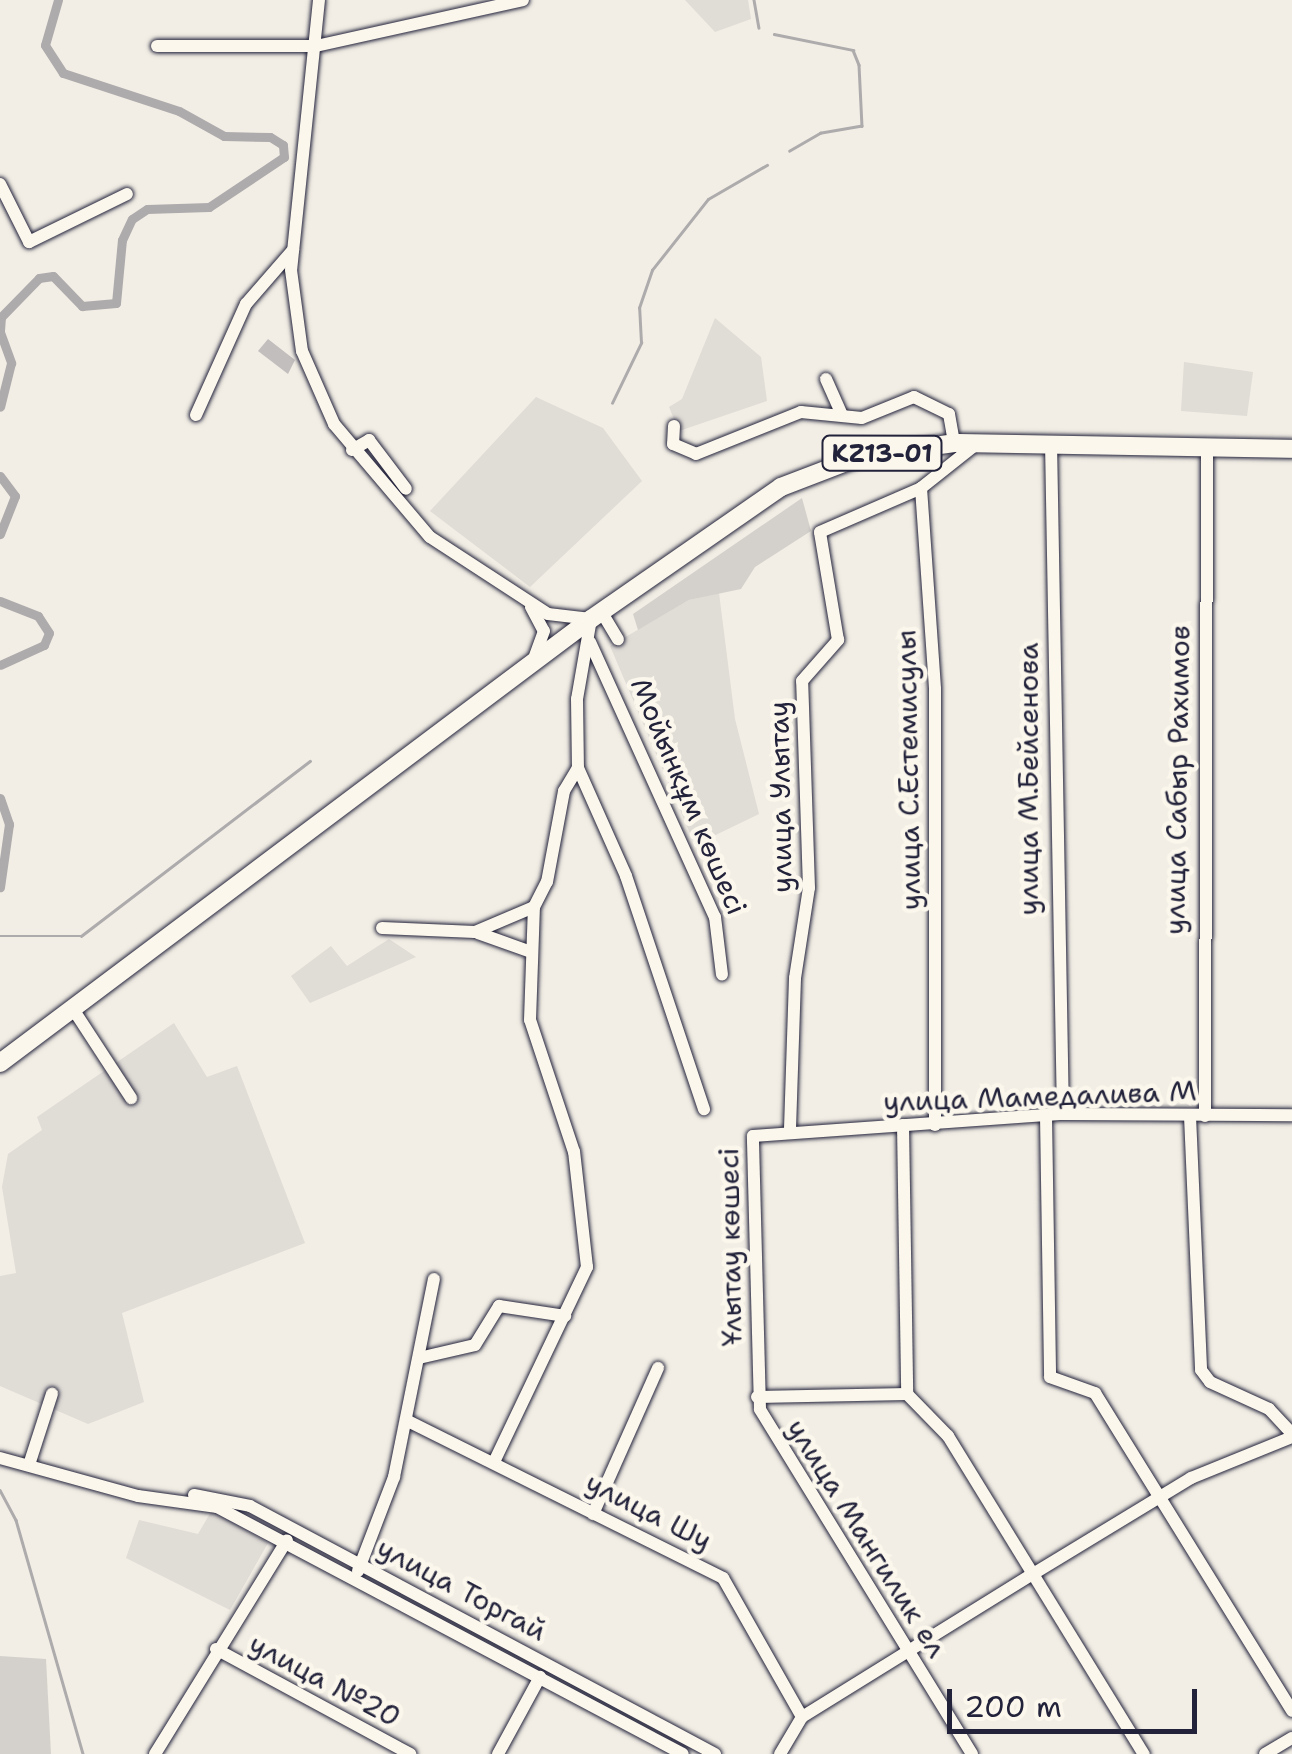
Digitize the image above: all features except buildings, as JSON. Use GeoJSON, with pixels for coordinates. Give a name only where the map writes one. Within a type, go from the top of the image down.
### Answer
{"type":"FeatureCollection","features":[{"type":"Feature","properties":{"kind":"highway","name":"KZ13-01"},"geometry":{"type":"LineString","coordinates":[[0,1064],[75,1012],[532,662],[780,487],[862,456],[954,443],[1292,449]]}},
{"type":"Feature","properties":{"kind":"street"},"geometry":{"type":"LineString","coordinates":[[319,0],[291,292],[302,351],[352,450],[430,537],[530,604],[564,620],[596,615],[618,640]]}},
{"type":"Feature","properties":{"kind":"street"},"geometry":{"type":"LineString","coordinates":[[157,46],[316,46],[523,0]]}},
{"type":"Feature","properties":{"kind":"street"},"geometry":{"type":"LineString","coordinates":[[0,184],[29,242],[127,194]]}},
{"type":"Feature","properties":{"kind":"street"},"geometry":{"type":"LineString","coordinates":[[196,415],[246,304],[294,250]]}},
{"type":"Feature","properties":{"kind":"street"},"geometry":{"type":"LineString","coordinates":[[826,379],[840,406]]}},
{"type":"Feature","properties":{"kind":"street"},"geometry":{"type":"LineString","coordinates":[[674,426],[673,444],[691,455],[801,412],[840,406],[868,416],[914,397],[944,406],[954,443]]}},
{"type":"Feature","properties":{"kind":"street"},"geometry":{"type":"LineString","coordinates":[[352,450],[368,440],[406,489]]}},
{"type":"Feature","properties":{"kind":"street"},"geometry":{"type":"LineString","coordinates":[[921,488],[979,442]]}},
{"type":"Feature","properties":{"kind":"street","name":"улица М.Бейсенова"},"geometry":{"type":"LineString","coordinates":[[1051,442],[1063,1114]]}},
{"type":"Feature","properties":{"kind":"street","name":"улица Сабыр Рахимов"},"geometry":{"type":"LineString","coordinates":[[1207,446],[1198,1116],[1202,1370],[1210,1382],[1270,1408],[1292,1436]]}},
{"type":"Feature","properties":{"kind":"street","name":"улица С.Естемисулы"},"geometry":{"type":"LineString","coordinates":[[921,488],[935,689],[935,1124]]}},
{"type":"Feature","properties":{"kind":"street","name":"улица Улытау"},"geometry":{"type":"LineString","coordinates":[[790,1129],[794,978],[809,888],[802,681],[838,640],[820,532],[921,488]]}},
{"type":"Feature","properties":{"kind":"street"},"geometry":{"type":"LineString","coordinates":[[530,604],[544,631],[532,662]]}},
{"type":"Feature","properties":{"kind":"street","name":"Мойынқұм көшесі"},"geometry":{"type":"LineString","coordinates":[[495,1460],[585,1277],[588,1242],[574,1152],[531,1032],[531,952],[534,906],[547,882],[564,790],[578,768],[577,700],[596,615]]}},
{"type":"Feature","properties":{"kind":"street","name":"Мойынқұм көшесі"},"geometry":{"type":"LineString","coordinates":[[590,642],[715,918],[722,975]]}},
{"type":"Feature","properties":{"kind":"street"},"geometry":{"type":"LineString","coordinates":[[578,768],[626,876],[704,1109]]}},
{"type":"Feature","properties":{"kind":"street"},"geometry":{"type":"LineString","coordinates":[[475,932],[534,906]]}},
{"type":"Feature","properties":{"kind":"street"},"geometry":{"type":"LineString","coordinates":[[382,928],[475,932],[531,952]]}},
{"type":"Feature","properties":{"kind":"street"},"geometry":{"type":"LineString","coordinates":[[75,1012],[131,1098]]}},
{"type":"Feature","properties":{"kind":"street","name":"улица Мамедалива М"},"geometry":{"type":"LineString","coordinates":[[790,1129],[1063,1114],[1292,1115]]}},
{"type":"Feature","properties":{"kind":"street"},"geometry":{"type":"LineString","coordinates":[[1046,1116],[1050,1377],[1095,1393],[1292,1711]]}},
{"type":"Feature","properties":{"kind":"street"},"geometry":{"type":"LineString","coordinates":[[903,1125],[907,1394],[948,1436],[1144,1754]]}},
{"type":"Feature","properties":{"kind":"street","name":"Ұлытау көшесі"},"geometry":{"type":"LineString","coordinates":[[757,1397],[752,1141],[760,1130],[790,1129]]}},
{"type":"Feature","properties":{"kind":"street"},"geometry":{"type":"LineString","coordinates":[[354,1578],[362,1564],[408,1421],[434,1279]]}},
{"type":"Feature","properties":{"kind":"street"},"geometry":{"type":"LineString","coordinates":[[419,1358],[475,1345],[498,1306],[565,1316]]}},
{"type":"Feature","properties":{"kind":"street"},"geometry":{"type":"LineString","coordinates":[[593,1514],[658,1368]]}},
{"type":"Feature","properties":{"kind":"street"},"geometry":{"type":"LineString","coordinates":[[29,1465],[52,1394]]}},
{"type":"Feature","properties":{"kind":"street"},"geometry":{"type":"LineString","coordinates":[[757,1397],[907,1394]]}},
{"type":"Feature","properties":{"kind":"street","name":"улица Мангилик ел"},"geometry":{"type":"LineString","coordinates":[[757,1397],[772,1434],[972,1754]]}},
{"type":"Feature","properties":{"kind":"street","name":"улица Шу"},"geometry":{"type":"LineString","coordinates":[[408,1421],[495,1460],[723,1578],[802,1717]]}},
{"type":"Feature","properties":{"kind":"street"},"geometry":{"type":"LineString","coordinates":[[780,1754],[802,1717],[910,1654],[1032,1574],[1158,1498],[1292,1436]]}},
{"type":"Feature","properties":{"kind":"street","name":"улица Торгай"},"geometry":{"type":"LineString","coordinates":[[0,1458],[138,1496],[229,1497],[362,1564],[714,1754]]}},
{"type":"Feature","properties":{"kind":"street","name":"улица Торгай"},"geometry":{"type":"LineString","coordinates":[[177,1499],[217,1507],[682,1754]]}},
{"type":"Feature","properties":{"kind":"street"},"geometry":{"type":"LineString","coordinates":[[156,1754],[216,1649],[294,1529]]}},
{"type":"Feature","properties":{"kind":"street","name":"улица №20"},"geometry":{"type":"LineString","coordinates":[[216,1649],[410,1754]]}},
{"type":"Feature","properties":{"kind":"street"},"geometry":{"type":"LineString","coordinates":[[498,1754],[540,1677]]}},
{"type":"Feature","properties":{"kind":"street"},"geometry":{"type":"LineString","coordinates":[[1266,1754],[1292,1738]]}},
{"type":"Feature","properties":{"kind":"shaded area"},"geometry":{"type":"Polygon","coordinates":[[[685,0],[748,0],[751,19],[715,32],[685,0]]]}},
{"type":"Feature","properties":{"kind":"shaded area"},"geometry":{"type":"Polygon","coordinates":[[[715,318],[761,357],[767,401],[679,431],[669,407],[682,399],[715,318]]]}},
{"type":"Feature","properties":{"kind":"shaded area"},"geometry":{"type":"Polygon","coordinates":[[[1184,362],[1253,372],[1247,416],[1181,411],[1184,362]]]}},
{"type":"Feature","properties":{"kind":"shaded area"},"geometry":{"type":"Polygon","coordinates":[[[536,397],[603,428],[642,481],[530,587],[430,511],[536,397]]]}},
{"type":"Feature","properties":{"kind":"shaded area"},"geometry":{"type":"Polygon","coordinates":[[[802,498],[811,531],[755,567],[741,589],[689,600],[638,630],[633,614],[802,498]]]}},
{"type":"Feature","properties":{"kind":"shaded area"},"geometry":{"type":"Polygon","coordinates":[[[719,593],[735,719],[759,814],[695,845],[610,646],[689,600],[719,593]]]}},
{"type":"Feature","properties":{"kind":"shaded area"},"geometry":{"type":"Polygon","coordinates":[[[389,939],[416,957],[310,1003],[291,976],[331,946],[347,966],[389,939]]]}},
{"type":"Feature","properties":{"kind":"shaded area"},"geometry":{"type":"Polygon","coordinates":[[[174,1023],[207,1077],[237,1066],[305,1243],[122,1313],[144,1402],[88,1424],[0,1386],[0,1276],[16,1273],[2,1187],[8,1154],[42,1130],[37,1117],[174,1023]]]}},
{"type":"Feature","properties":{"kind":"shaded area"},"geometry":{"type":"Polygon","coordinates":[[[212,1510],[268,1543],[230,1610],[126,1558],[139,1520],[198,1534],[212,1510]]]}},
{"type":"Feature","properties":{"kind":"shaded area"},"geometry":{"type":"Polygon","coordinates":[[[365,1570],[705,1754],[361,1577],[365,1570]]]}},
{"type":"Feature","properties":{"kind":"shaded area"},"geometry":{"type":"Polygon","coordinates":[[[0,1656],[46,1659],[51,1754],[0,1754],[0,1656]]]}},
{"type":"Feature","properties":{"kind":"waterway"},"geometry":{"type":"LineString","coordinates":[[0,331],[1,317],[39,278],[53,276],[82,306],[116,303],[122,240],[132,219],[147,209],[209,207],[284,157],[283,145],[270,137],[224,136],[179,111],[63,73],[45,45],[58,0]]}},
{"type":"Feature","properties":{"kind":"waterway"},"geometry":{"type":"LineString","coordinates":[[754,0],[759,28]]}},
{"type":"Feature","properties":{"kind":"waterway"},"geometry":{"type":"LineString","coordinates":[[774,34],[853,50],[859,65],[862,126],[821,133],[790,151]]}},
{"type":"Feature","properties":{"kind":"waterway"},"geometry":{"type":"LineString","coordinates":[[612,403],[641,343],[639,308],[652,270],[708,199],[767,165]]}},
{"type":"Feature","properties":{"kind":"waterway"},"geometry":{"type":"LineString","coordinates":[[0,332],[11,363],[0,407]]}},
{"type":"Feature","properties":{"kind":"waterway"},"geometry":{"type":"LineString","coordinates":[[0,476],[15,496],[0,534]]}},
{"type":"Feature","properties":{"kind":"waterway"},"geometry":{"type":"LineString","coordinates":[[0,601],[38,616],[49,633],[44,645],[0,665]]}},
{"type":"Feature","properties":{"kind":"waterway"},"geometry":{"type":"LineString","coordinates":[[0,936],[81,936],[310,761]]}},
{"type":"Feature","properties":{"kind":"waterway"},"geometry":{"type":"LineString","coordinates":[[0,798],[9,824],[0,887]]}},
{"type":"Feature","properties":{"kind":"waterway"},"geometry":{"type":"LineString","coordinates":[[0,1490],[16,1520],[83,1754]]}}]}
